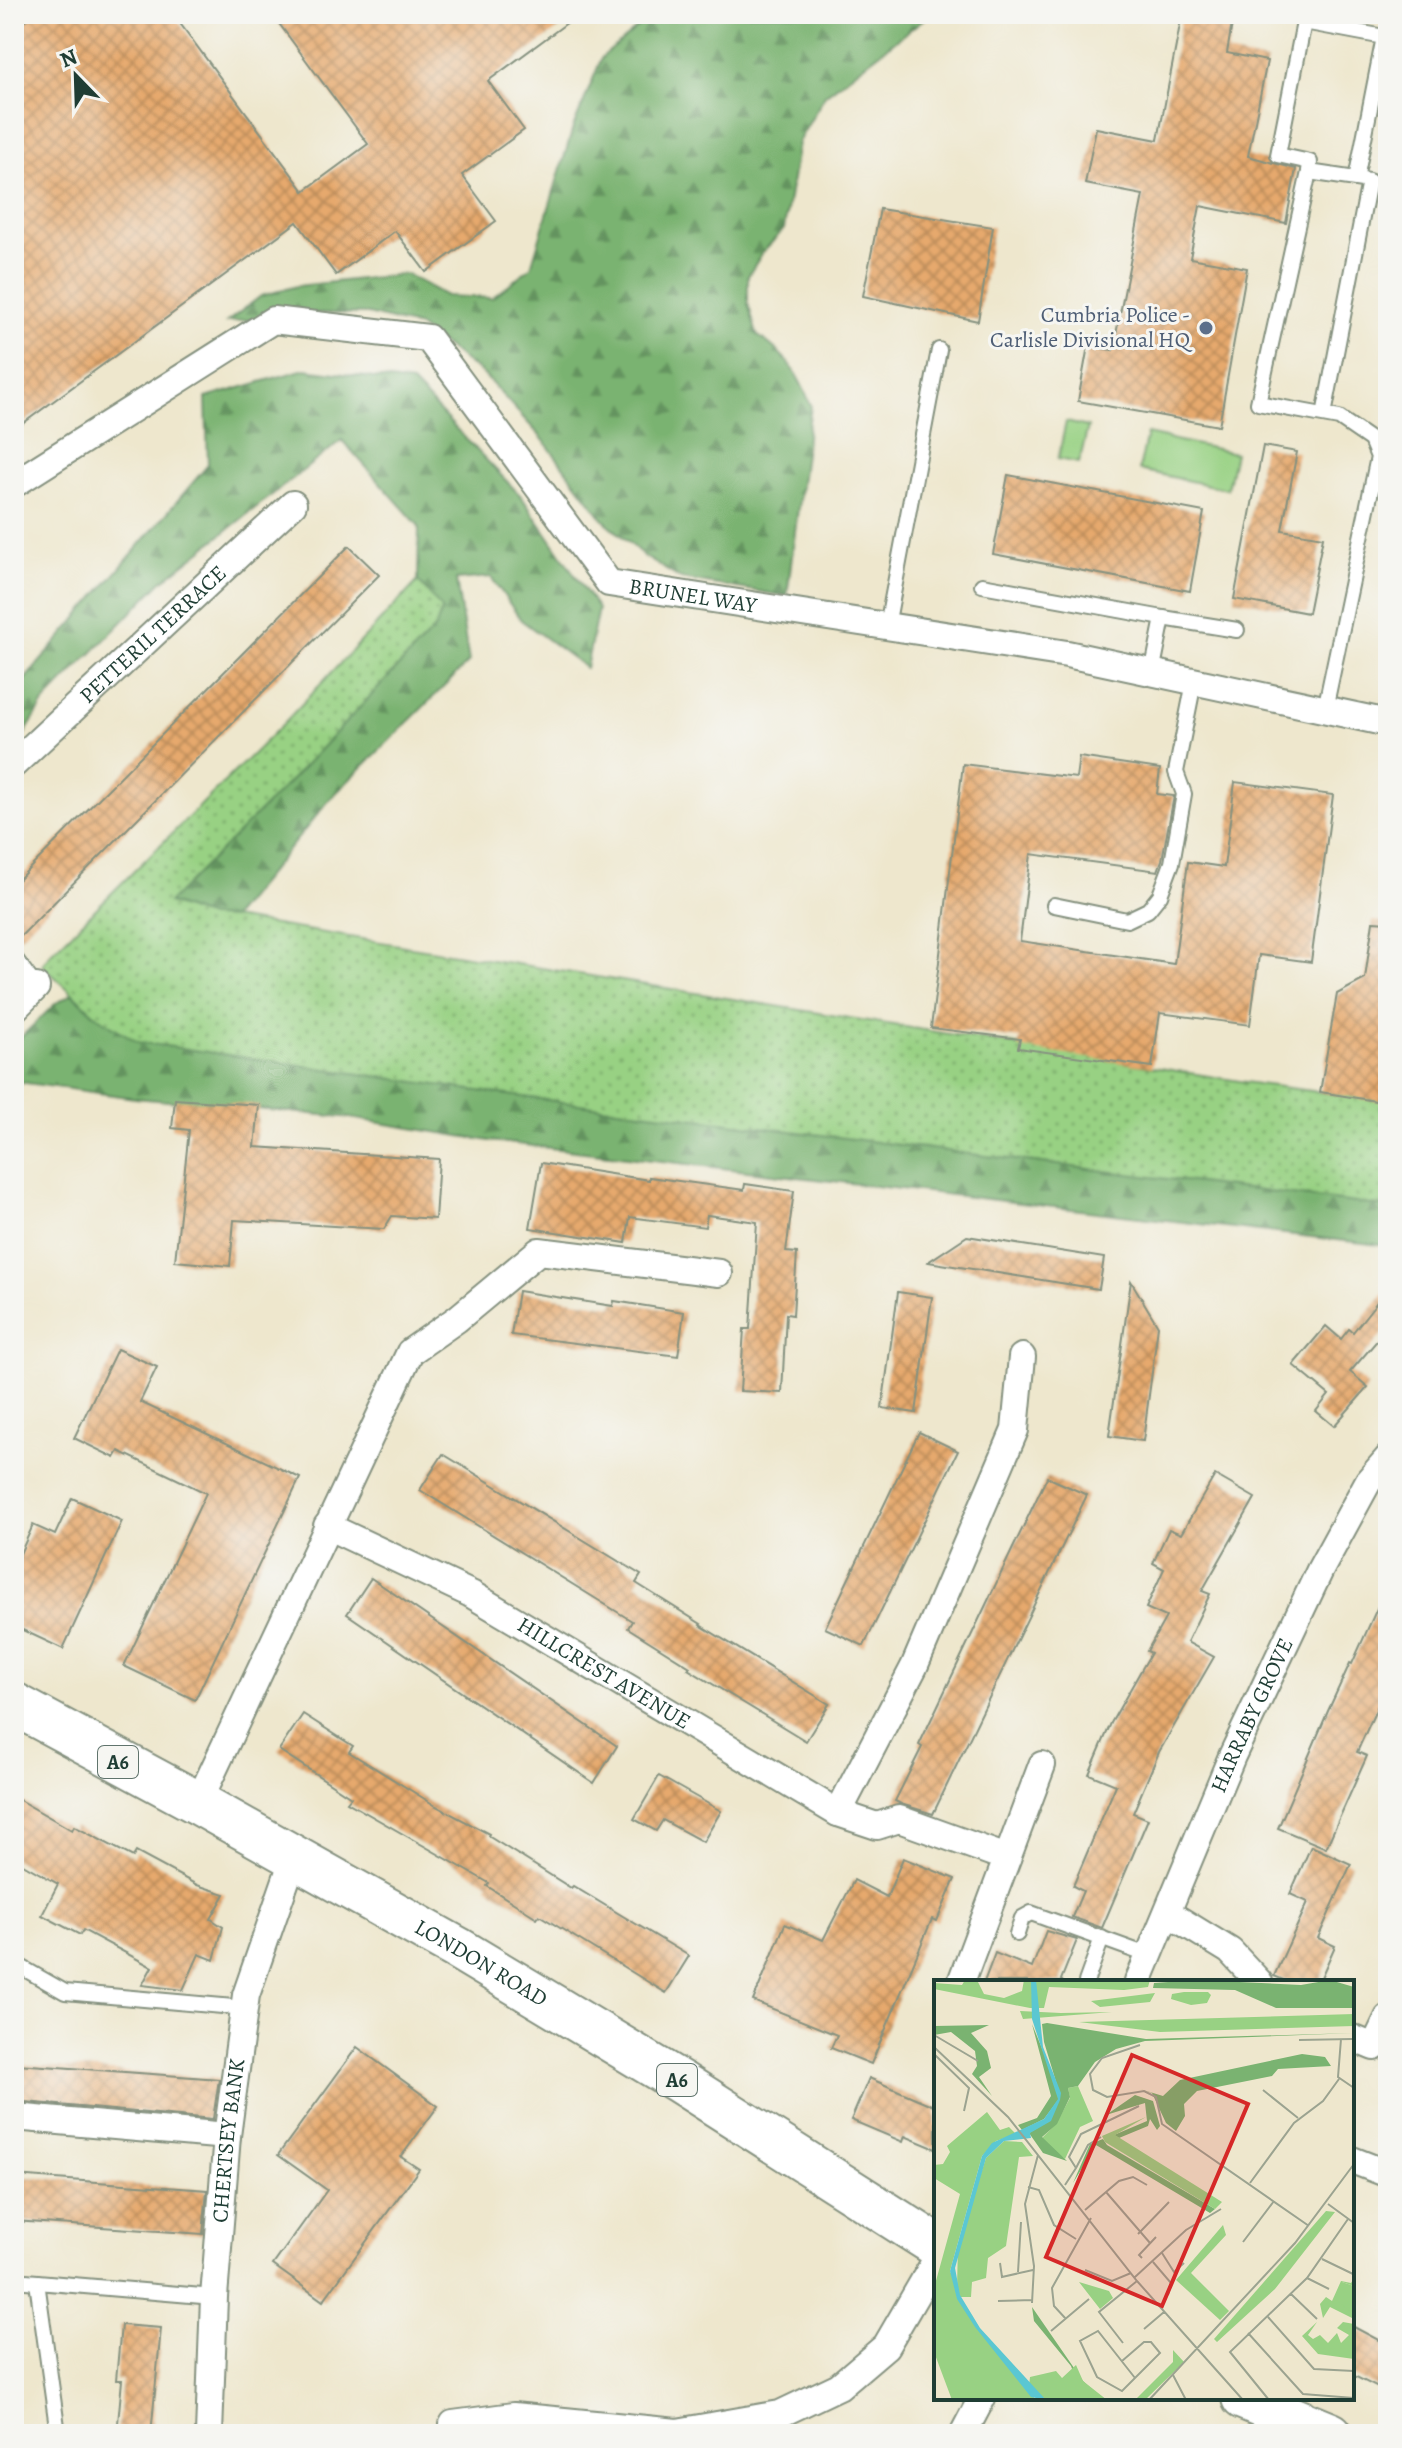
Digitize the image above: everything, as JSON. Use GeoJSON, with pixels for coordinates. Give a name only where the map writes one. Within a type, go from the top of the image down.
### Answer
{"type":"FeatureCollection","features":[{"type":"Feature","properties":{"kind":"main road","name":"LONDON ROAD"},"geometry":{"type":"LineString","coordinates":[[14,1704],[457,1948],[680,2082],[934,2244]]}},
{"type":"Feature","properties":{"kind":"main road"},"geometry":{"type":"LineString","coordinates":[[1248,2400],[1331,2434]]}},
{"type":"Feature","properties":{"kind":"street","name":"BRUNEL WAY"},"geometry":{"type":"LineString","coordinates":[[14,484],[273,320],[428,338],[609,583],[1067,654],[1388,723]]}},
{"type":"Feature","properties":{"kind":"street","name":"PETTERIL TERRACE"},"geometry":{"type":"LineString","coordinates":[[14,764],[293,504]]}},
{"type":"Feature","properties":{"kind":"street"},"geometry":{"type":"LineString","coordinates":[[14,1009],[36,987]]}},
{"type":"Feature","properties":{"kind":"street"},"geometry":{"type":"LineString","coordinates":[[198,1803],[410,1352],[457,1319],[539,1251],[719,1273]]}},
{"type":"Feature","properties":{"kind":"street"},"geometry":{"type":"LineString","coordinates":[[838,1813],[914,1667],[1015,1430],[1022,1357]]}},
{"type":"Feature","properties":{"kind":"street","name":"HARRABY GROVE"},"geometry":{"type":"LineString","coordinates":[[1139,1980],[1232,1756],[1320,1570],[1369,1480],[1388,1458]]}},
{"type":"Feature","properties":{"kind":"street","name":"HILLCREST AVENUE"},"geometry":{"type":"LineString","coordinates":[[327,1526],[471,1594],[838,1813],[877,1826],[899,1819],[1007,1858]]}},
{"type":"Feature","properties":{"kind":"street"},"geometry":{"type":"LineString","coordinates":[[962,1980],[1042,1765]]}},
{"type":"Feature","properties":{"kind":"street","name":"CHERTSEY BANK"},"geometry":{"type":"LineString","coordinates":[[209,2434],[214,2297],[227,2136],[246,1995],[294,1857]]}},
{"type":"Feature","properties":{"kind":"street"},"geometry":{"type":"LineString","coordinates":[[1168,1913],[1230,1951],[1257,1980]]}},
{"type":"Feature","properties":{"kind":"street"},"geometry":{"type":"LineString","coordinates":[[1354,2039],[1374,2047],[1388,2018]]}},
{"type":"Feature","properties":{"kind":"street"},"geometry":{"type":"LineString","coordinates":[[14,2117],[227,2136]]}},
{"type":"Feature","properties":{"kind":"street"},"geometry":{"type":"LineString","coordinates":[[1354,2161],[1388,2174]]}},
{"type":"Feature","properties":{"kind":"street"},"geometry":{"type":"LineString","coordinates":[[453,2424],[513,2416],[677,2432],[780,2414],[839,2386],[886,2346],[934,2263]]}},
{"type":"Feature","properties":{"kind":"street"},"geometry":{"type":"LineString","coordinates":[[963,2434],[981,2400]]}},
{"type":"Feature","properties":{"kind":"lane"},"geometry":{"type":"LineString","coordinates":[[1325,709],[1378,457],[1371,440],[1339,418],[1258,403],[1309,172],[1310,162],[1278,155],[1304,22],[1384,37],[1356,179]]}},
{"type":"Feature","properties":{"kind":"lane"},"geometry":{"type":"LineString","coordinates":[[1309,172],[1369,181],[1324,415]]}},
{"type":"Feature","properties":{"kind":"lane"},"geometry":{"type":"LineString","coordinates":[[887,626],[939,350]]}},
{"type":"Feature","properties":{"kind":"lane"},"geometry":{"type":"LineString","coordinates":[[982,585],[1237,630]]}},
{"type":"Feature","properties":{"kind":"lane"},"geometry":{"type":"LineString","coordinates":[[1152,673],[1163,618]]}},
{"type":"Feature","properties":{"kind":"lane"},"geometry":{"type":"LineString","coordinates":[[1054,905],[1127,920],[1148,910],[1160,895],[1172,863],[1184,794],[1176,772],[1194,682]]}},
{"type":"Feature","properties":{"kind":"lane"},"geometry":{"type":"LineString","coordinates":[[14,957],[36,987]]}},
{"type":"Feature","properties":{"kind":"lane"},"geometry":{"type":"LineString","coordinates":[[1017,1934],[1022,1918],[1031,1913],[1150,1956]]}},
{"type":"Feature","properties":{"kind":"lane"},"geometry":{"type":"LineString","coordinates":[[1087,1980],[1102,1938]]}},
{"type":"Feature","properties":{"kind":"lane"},"geometry":{"type":"LineString","coordinates":[[14,1963],[65,1992],[245,2008]]}},
{"type":"Feature","properties":{"kind":"lane"},"geometry":{"type":"LineString","coordinates":[[14,2280],[214,2297]]}},
{"type":"Feature","properties":{"kind":"lane"},"geometry":{"type":"LineString","coordinates":[[37,2282],[58,2434]]}},
{"type":"Feature","properties":{"kind":"green space"},"geometry":{"type":"Polygon","coordinates":[[[654,14],[930,14],[825,95],[798,142],[784,229],[763,252],[748,276],[748,303],[757,335],[790,365],[811,405],[787,596],[681,579],[645,557],[604,520],[541,437],[482,373],[419,327],[368,314],[320,313],[227,322],[261,296],[297,286],[406,274],[446,296],[492,298],[531,267],[573,128],[602,57],[654,14]]]}},
{"type":"Feature","properties":{"kind":"green space"},"geometry":{"type":"Polygon","coordinates":[[[305,369],[412,383],[521,496],[598,609],[586,668],[521,620],[491,577],[456,580],[469,662],[330,799],[232,918],[209,917],[167,902],[290,781],[435,628],[442,610],[418,581],[419,526],[342,440],[161,582],[46,700],[18,744],[14,744],[14,692],[208,465],[206,398],[305,369]]]}},
{"type":"Feature","properties":{"kind":"green space"},"geometry":{"type":"Polygon","coordinates":[[[1066,422],[1088,427],[1079,463],[1058,459],[1066,422]]]}},
{"type":"Feature","properties":{"kind":"green space"},"geometry":{"type":"Polygon","coordinates":[[[1147,434],[1235,453],[1227,489],[1139,470],[1147,434]]]}},
{"type":"Feature","properties":{"kind":"green space"},"geometry":{"type":"Polygon","coordinates":[[[418,581],[442,609],[435,628],[290,781],[168,903],[209,917],[232,918],[1258,1084],[1388,1101],[1388,1207],[493,1093],[138,1042],[98,1017],[42,965],[283,724],[418,581]]]}},
{"type":"Feature","properties":{"kind":"green space"},"geometry":{"type":"Polygon","coordinates":[[[72,994],[98,1017],[138,1042],[493,1093],[1388,1207],[1388,1246],[490,1141],[344,1117],[135,1098],[19,1082],[14,1087],[14,1044],[56,1003],[72,994]]]}},
{"type":"Feature","properties":{"kind":"building"},"geometry":{"type":"Polygon","coordinates":[[[34,14],[173,14],[304,191],[368,144],[272,14],[579,14],[488,81],[524,130],[462,175],[496,221],[426,272],[395,231],[336,275],[297,222],[14,430],[14,29],[34,14]]]}},
{"type":"Feature","properties":{"kind":"building"},"geometry":{"type":"Polygon","coordinates":[[[1182,14],[1214,14],[1233,18],[1227,53],[1267,61],[1248,156],[1296,169],[1286,223],[1200,206],[1190,258],[1247,268],[1219,426],[1078,401],[1088,346],[1113,350],[1143,195],[1085,184],[1096,128],[1158,140],[1182,14]]]}},
{"type":"Feature","properties":{"kind":"building"},"geometry":{"type":"Polygon","coordinates":[[[880,209],[993,227],[978,321],[863,296],[880,209]]]}},
{"type":"Feature","properties":{"kind":"building"},"geometry":{"type":"Polygon","coordinates":[[[1263,446],[1297,452],[1282,530],[1323,537],[1308,613],[1234,599],[1263,446]]]}},
{"type":"Feature","properties":{"kind":"building"},"geometry":{"type":"Polygon","coordinates":[[[1008,475],[1204,512],[1190,591],[993,554],[1008,475]]]}},
{"type":"Feature","properties":{"kind":"building"},"geometry":{"type":"Polygon","coordinates":[[[349,546],[379,575],[14,943],[14,884],[349,546]]]}},
{"type":"Feature","properties":{"kind":"building"},"geometry":{"type":"Polygon","coordinates":[[[1079,757],[1160,769],[1157,794],[1174,796],[1162,860],[1158,871],[1031,854],[1020,941],[1174,964],[1188,862],[1224,867],[1235,782],[1333,795],[1311,962],[1259,955],[1250,1025],[1160,1013],[1152,1067],[1018,1048],[1020,1039],[931,1028],[963,764],[1076,778],[1079,757]]]}},
{"type":"Feature","properties":{"kind":"building"},"geometry":{"type":"Polygon","coordinates":[[[1373,921],[1388,922],[1388,1103],[1320,1092],[1337,994],[1365,979],[1373,921]]]}},
{"type":"Feature","properties":{"kind":"building"},"geometry":{"type":"Polygon","coordinates":[[[175,1099],[259,1105],[255,1147],[439,1159],[435,1219],[392,1216],[384,1229],[234,1220],[230,1266],[175,1261],[189,1130],[172,1128],[175,1099]]]}},
{"type":"Feature","properties":{"kind":"building"},"geometry":{"type":"Polygon","coordinates":[[[541,1163],[649,1180],[649,1177],[744,1190],[745,1184],[794,1191],[786,1252],[797,1253],[793,1315],[786,1314],[782,1393],[740,1391],[744,1329],[750,1329],[757,1222],[707,1215],[705,1227],[630,1217],[626,1243],[530,1228],[541,1163]]]}},
{"type":"Feature","properties":{"kind":"building"},"geometry":{"type":"Polygon","coordinates":[[[967,1236],[1104,1258],[1099,1289],[928,1262],[967,1236]]]}},
{"type":"Feature","properties":{"kind":"building"},"geometry":{"type":"Polygon","coordinates":[[[1131,1281],[1158,1326],[1143,1441],[1109,1436],[1131,1281]]]}},
{"type":"Feature","properties":{"kind":"building"},"geometry":{"type":"Polygon","coordinates":[[[1388,1288],[1388,1328],[1350,1372],[1368,1387],[1334,1426],[1316,1411],[1329,1395],[1293,1365],[1326,1326],[1341,1339],[1349,1329],[1353,1332],[1388,1288]]]}},
{"type":"Feature","properties":{"kind":"building"},"geometry":{"type":"Polygon","coordinates":[[[518,1291],[613,1306],[614,1301],[684,1312],[678,1356],[511,1335],[518,1291]]]}},
{"type":"Feature","properties":{"kind":"building"},"geometry":{"type":"Polygon","coordinates":[[[898,1292],[932,1297],[916,1413],[882,1408],[898,1292]]]}},
{"type":"Feature","properties":{"kind":"building"},"geometry":{"type":"Polygon","coordinates":[[[117,1349],[157,1367],[140,1402],[300,1478],[195,1700],[124,1666],[206,1493],[119,1451],[115,1458],[74,1438],[117,1349]]]}},
{"type":"Feature","properties":{"kind":"building"},"geometry":{"type":"Polygon","coordinates":[[[919,1432],[958,1451],[864,1646],[825,1628],[919,1432]]]}},
{"type":"Feature","properties":{"kind":"building"},"geometry":{"type":"Polygon","coordinates":[[[443,1454],[641,1575],[636,1583],[829,1704],[806,1741],[688,1669],[690,1667],[628,1628],[632,1621],[420,1490],[443,1454]]]}},
{"type":"Feature","properties":{"kind":"building"},"geometry":{"type":"Polygon","coordinates":[[[1215,1475],[1255,1498],[1202,1591],[1210,1594],[1187,1642],[1214,1657],[1159,1752],[1133,1813],[1148,1819],[1102,1928],[1072,1917],[1083,1891],[1073,1886],[1116,1785],[1089,1774],[1111,1723],[1151,1653],[1147,1651],[1166,1617],[1146,1608],[1164,1569],[1153,1563],[1169,1529],[1181,1534],[1215,1475]]]}},
{"type":"Feature","properties":{"kind":"building"},"geometry":{"type":"Polygon","coordinates":[[[1047,1477],[1087,1495],[933,1814],[901,1804],[895,1801],[922,1747],[919,1745],[1047,1477]]]}},
{"type":"Feature","properties":{"kind":"building"},"geometry":{"type":"Polygon","coordinates":[[[72,1498],[122,1521],[63,1649],[14,1626],[14,1567],[33,1525],[55,1535],[72,1498]]]}},
{"type":"Feature","properties":{"kind":"building"},"geometry":{"type":"Polygon","coordinates":[[[371,1578],[617,1746],[594,1783],[347,1614],[371,1578]]]}},
{"type":"Feature","properties":{"kind":"building"},"geometry":{"type":"Polygon","coordinates":[[[1388,1584],[1388,1683],[1357,1752],[1367,1756],[1326,1848],[1278,1828],[1328,1711],[1388,1584]]]}},
{"type":"Feature","properties":{"kind":"building"},"geometry":{"type":"Polygon","coordinates":[[[303,1714],[353,1746],[349,1752],[436,1806],[489,1834],[571,1888],[573,1886],[689,1956],[666,1993],[539,1915],[537,1918],[487,1886],[489,1883],[347,1802],[351,1797],[279,1750],[303,1714]]]}},
{"type":"Feature","properties":{"kind":"building"},"geometry":{"type":"Polygon","coordinates":[[[659,1776],[721,1811],[703,1842],[663,1820],[656,1831],[634,1819],[659,1776]]]}},
{"type":"Feature","properties":{"kind":"building"},"geometry":{"type":"Polygon","coordinates":[[[14,1797],[72,1830],[74,1826],[133,1857],[136,1852],[197,1885],[225,1894],[211,1919],[223,1927],[214,1960],[199,1954],[183,1990],[142,1985],[152,1967],[83,1930],[80,1935],[42,1915],[58,1884],[14,1859],[14,1797]]]}},
{"type":"Feature","properties":{"kind":"building"},"geometry":{"type":"Polygon","coordinates":[[[1311,1846],[1351,1864],[1318,1938],[1335,1946],[1320,1980],[1283,1980],[1274,1976],[1308,1902],[1290,1894],[1311,1846]]]}},
{"type":"Feature","properties":{"kind":"building"},"geometry":{"type":"Polygon","coordinates":[[[903,1858],[955,1879],[937,1921],[932,1919],[871,2064],[831,2048],[837,2035],[753,2001],[785,1924],[823,1940],[854,1880],[887,1897],[903,1858]]]}},
{"type":"Feature","properties":{"kind":"building"},"geometry":{"type":"Polygon","coordinates":[[[1046,1931],[1077,1940],[1061,1980],[985,1980],[995,1953],[1032,1968],[1046,1931]]]}},
{"type":"Feature","properties":{"kind":"building"},"geometry":{"type":"Polygon","coordinates":[[[357,2047],[438,2106],[401,2157],[419,2169],[323,2301],[273,2265],[327,2190],[278,2155],[357,2047]]]}},
{"type":"Feature","properties":{"kind":"building"},"geometry":{"type":"Polygon","coordinates":[[[17,2064],[219,2079],[213,2119],[14,2101],[17,2064]]]}},
{"type":"Feature","properties":{"kind":"building"},"geometry":{"type":"Polygon","coordinates":[[[869,2078],[934,2106],[934,2148],[905,2136],[903,2142],[851,2120],[869,2078]]]}},
{"type":"Feature","properties":{"kind":"building"},"geometry":{"type":"Polygon","coordinates":[[[14,2176],[207,2190],[203,2234],[14,2221],[14,2176]]]}},
{"type":"Feature","properties":{"kind":"building"},"geometry":{"type":"Polygon","coordinates":[[[121,2325],[161,2328],[151,2434],[117,2434],[122,2380],[116,2380],[121,2325]]]}},
{"type":"Feature","properties":{"kind":"building"},"geometry":{"type":"Polygon","coordinates":[[[1354,2327],[1388,2345],[1388,2393],[1354,2376],[1354,2327]]]}},
{"type":"Feature","properties":{"kind":"place","name":"Cumbria Police - Carlisle Divisional HQ"},"geometry":{"type":"Point","coordinates":[1206,328]}}]}
